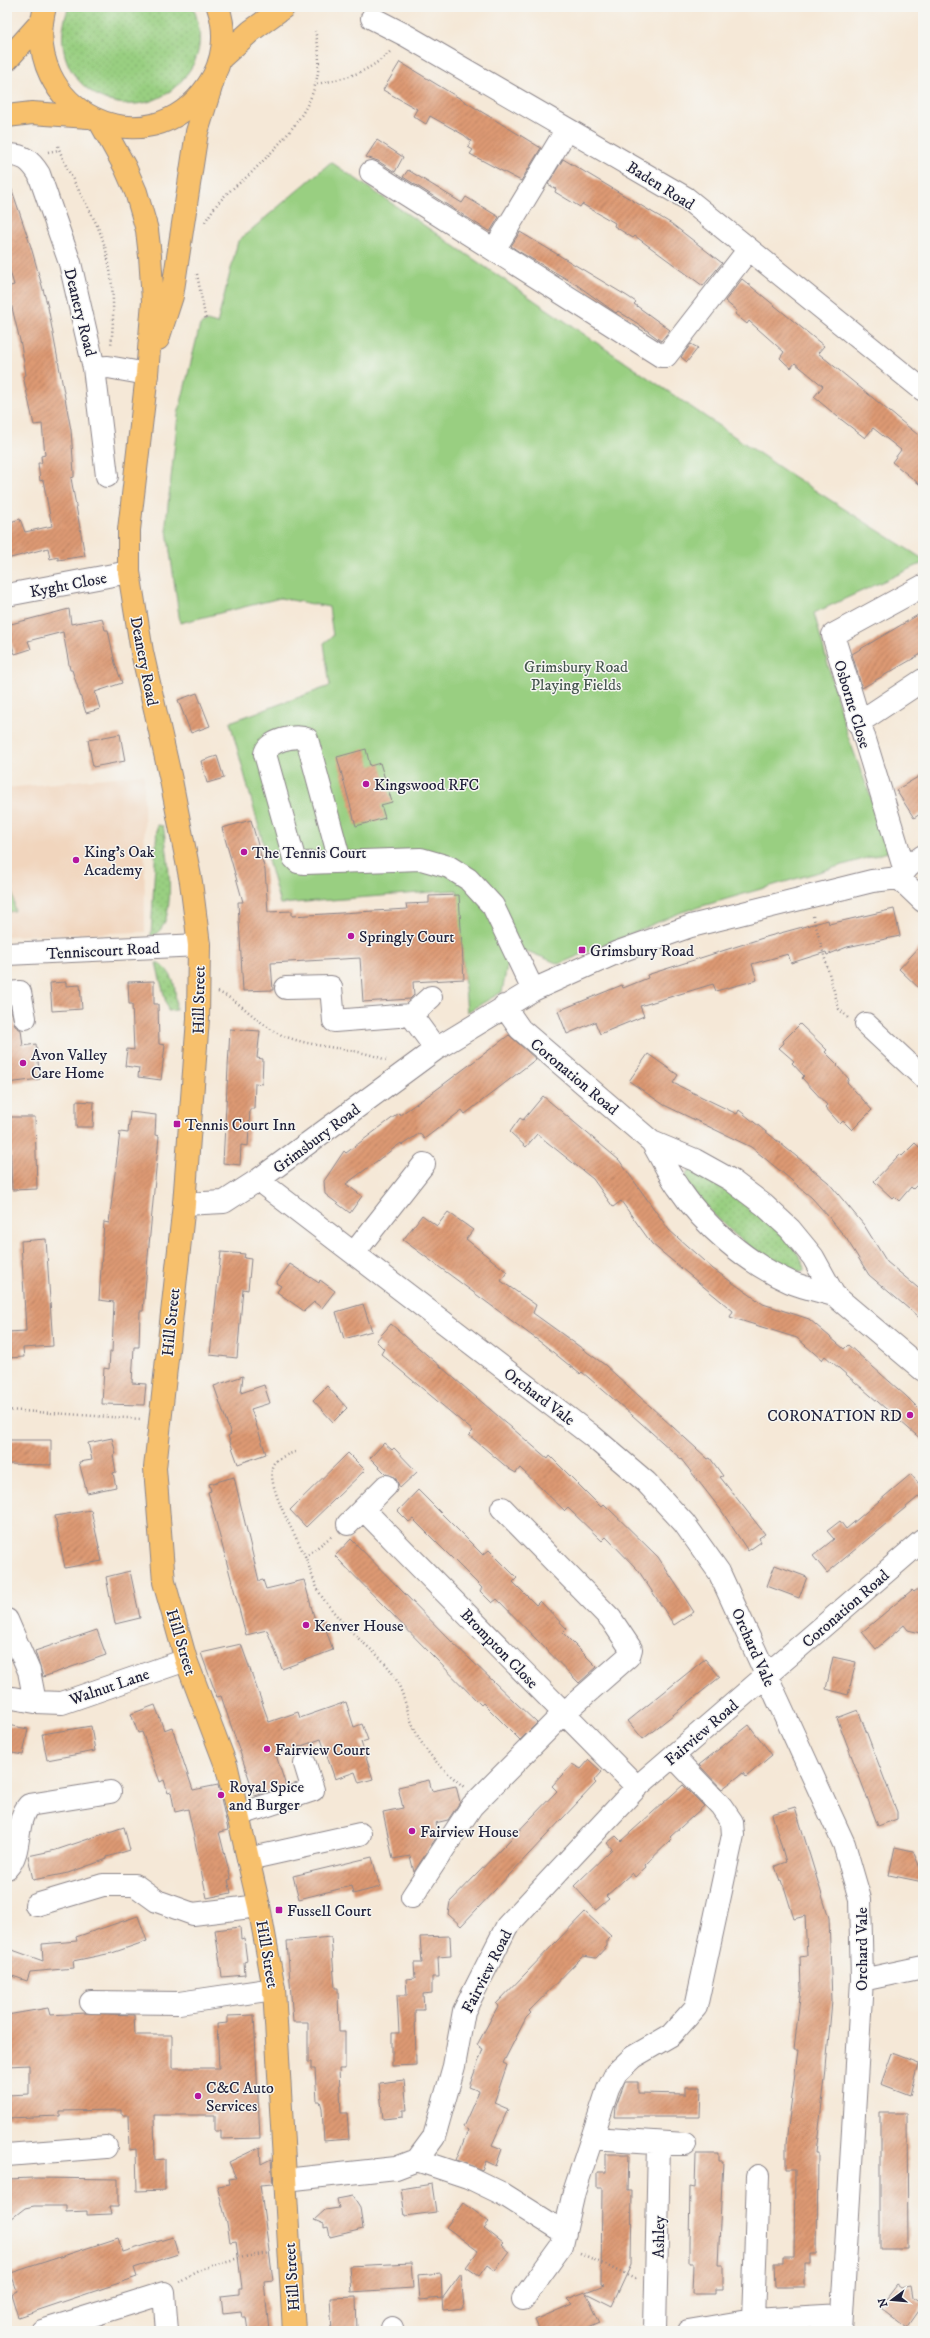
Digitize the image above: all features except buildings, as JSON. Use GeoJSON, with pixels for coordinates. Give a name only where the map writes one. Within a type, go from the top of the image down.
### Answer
{"type":"FeatureCollection","features":[{"type":"Feature","properties":{"kind":"main road","name":"Deanery Road"},"geometry":{"type":"LineString","coordinates":[[147,374],[172,296],[197,132],[217,68],[223,38],[218,7]]}},
{"type":"Feature","properties":{"kind":"main road"},"geometry":{"type":"LineString","coordinates":[[7,116],[32,113],[94,120],[126,128],[153,125],[178,115],[198,99],[217,68],[251,31],[284,7]]}},
{"type":"Feature","properties":{"kind":"main road"},"geometry":{"type":"LineString","coordinates":[[43,14],[41,50],[50,77],[66,100],[94,120]]}},
{"type":"Feature","properties":{"kind":"main road"},"geometry":{"type":"LineString","coordinates":[[7,60],[43,14]]}},
{"type":"Feature","properties":{"kind":"main road","name":"Deanery Road"},"geometry":{"type":"LineString","coordinates":[[94,120],[131,180],[141,204],[147,230],[153,301],[147,374],[129,530],[129,572],[142,652],[171,780],[191,882],[199,946]]}},
{"type":"Feature","properties":{"kind":"main road","name":"Hill Street"},"geometry":{"type":"LineString","coordinates":[[199,946],[198,1019],[184,1204],[155,1468],[164,1582],[186,1660],[227,1768],[259,1906],[274,1989],[294,2331]]}},
{"type":"Feature","properties":{"kind":"street","name":"Baden Road"},"geometry":{"type":"LineString","coordinates":[[372,18],[408,36],[686,198],[923,390]]}},
{"type":"Feature","properties":{"kind":"street"},"geometry":{"type":"LineString","coordinates":[[494,250],[567,129]]}},
{"type":"Feature","properties":{"kind":"street","name":"Deanery Road"},"geometry":{"type":"LineString","coordinates":[[25,155],[39,174],[70,263],[101,367],[107,476]]}},
{"type":"Feature","properties":{"kind":"street"},"geometry":{"type":"LineString","coordinates":[[371,172],[662,356],[666,356],[749,249]]}},
{"type":"Feature","properties":{"kind":"street"},"geometry":{"type":"LineString","coordinates":[[101,367],[147,374]]}},
{"type":"Feature","properties":{"kind":"street","name":"Kyght Close"},"geometry":{"type":"LineString","coordinates":[[7,595],[129,572]]}},
{"type":"Feature","properties":{"kind":"street","name":"Osborne Close"},"geometry":{"type":"LineString","coordinates":[[902,874],[833,635],[923,586]]}},
{"type":"Feature","properties":{"kind":"street"},"geometry":{"type":"LineString","coordinates":[[858,723],[923,680]]}},
{"type":"Feature","properties":{"kind":"street"},"geometry":{"type":"LineString","coordinates":[[340,861],[307,739],[301,737],[270,744],[265,754],[294,858],[298,862],[305,863],[421,859],[449,867],[468,879],[493,906],[533,990]]}},
{"type":"Feature","properties":{"kind":"street"},"geometry":{"type":"LineString","coordinates":[[923,856],[902,874],[923,901]]}},
{"type":"Feature","properties":{"kind":"street","name":"Grimsbury Road"},"geometry":{"type":"LineString","coordinates":[[184,1204],[224,1202],[258,1180],[436,1049],[504,1006],[533,990],[618,952],[691,926],[902,874]]}},
{"type":"Feature","properties":{"kind":"street","name":"Tenniscourt Road"},"geometry":{"type":"LineString","coordinates":[[7,954],[199,946]]}},
{"type":"Feature","properties":{"kind":"street"},"geometry":{"type":"LineString","coordinates":[[286,988],[330,987],[334,1021],[411,1015],[431,997]]}},
{"type":"Feature","properties":{"kind":"street"},"geometry":{"type":"LineString","coordinates":[[7,992],[20,992],[25,1018]]}},
{"type":"Feature","properties":{"kind":"street","name":"Coronation Road"},"geometry":{"type":"LineString","coordinates":[[504,1006],[520,1029],[652,1142],[713,1170],[731,1180],[764,1205],[790,1229],[813,1257],[834,1295],[923,1370]]}},
{"type":"Feature","properties":{"kind":"street"},"geometry":{"type":"LineString","coordinates":[[411,1015],[436,1049]]}},
{"type":"Feature","properties":{"kind":"street"},"geometry":{"type":"LineString","coordinates":[[866,1024],[923,1077]]}},
{"type":"Feature","properties":{"kind":"street","name":"Coronation Road"},"geometry":{"type":"LineString","coordinates":[[652,1142],[678,1187],[705,1219],[733,1245],[760,1266],[791,1282],[834,1295]]}},
{"type":"Feature","properties":{"kind":"street"},"geometry":{"type":"LineString","coordinates":[[354,1253],[424,1164]]}},
{"type":"Feature","properties":{"kind":"street","name":"Orchard Vale"},"geometry":{"type":"LineString","coordinates":[[258,1180],[592,1436],[646,1482],[684,1522],[719,1572],[844,1844],[860,1900],[862,1980],[842,2323]]}},
{"type":"Feature","properties":{"kind":"street"},"geometry":{"type":"LineString","coordinates":[[348,1524],[386,1486]]}},
{"type":"Feature","properties":{"kind":"street"},"geometry":{"type":"LineString","coordinates":[[412,1897],[478,1799],[564,1713],[628,1656],[631,1649],[611,1619],[502,1508]]}},
{"type":"Feature","properties":{"kind":"street","name":"Brompton Close"},"geometry":{"type":"LineString","coordinates":[[363,1509],[637,1788]]}},
{"type":"Feature","properties":{"kind":"street","name":"Coronation Road"},"geometry":{"type":"LineString","coordinates":[[766,1675],[923,1540]]}},
{"type":"Feature","properties":{"kind":"street"},"geometry":{"type":"LineString","coordinates":[[7,1620],[29,1671],[35,1702]]}},
{"type":"Feature","properties":{"kind":"street","name":"Walnut Lane"},"geometry":{"type":"LineString","coordinates":[[7,1697],[35,1702],[62,1703],[186,1660]]}},
{"type":"Feature","properties":{"kind":"street","name":"Fairview Road"},"geometry":{"type":"LineString","coordinates":[[417,2160],[434,2137],[454,2066],[464,2011],[507,1926],[637,1788],[766,1675]]}},
{"type":"Feature","properties":{"kind":"street"},"geometry":{"type":"LineString","coordinates":[[523,2299],[563,2239],[574,2192],[608,2089],[616,2073],[633,2057],[671,2035],[696,2007],[733,1835],[732,1822],[721,1806],[673,1756]]}},
{"type":"Feature","properties":{"kind":"street"},"geometry":{"type":"LineString","coordinates":[[238,1815],[313,1790],[305,1764]]}},
{"type":"Feature","properties":{"kind":"street"},"geometry":{"type":"LineString","coordinates":[[7,1868],[13,1861],[22,1812],[29,1805],[110,1792]]}},
{"type":"Feature","properties":{"kind":"street"},"geometry":{"type":"LineString","coordinates":[[248,1859],[360,1834]]}},
{"type":"Feature","properties":{"kind":"street"},"geometry":{"type":"LineString","coordinates":[[36,1905],[103,1885],[135,1885],[157,1901],[193,1914],[259,1906]]}},
{"type":"Feature","properties":{"kind":"street"},"geometry":{"type":"LineString","coordinates":[[862,1980],[923,1967]]}},
{"type":"Feature","properties":{"kind":"street"},"geometry":{"type":"LineString","coordinates":[[91,2002],[179,2003],[274,1989]]}},
{"type":"Feature","properties":{"kind":"street"},"geometry":{"type":"LineString","coordinates":[[592,2138],[685,2144]]}},
{"type":"Feature","properties":{"kind":"street","name":"Ashley"},"geometry":{"type":"LineString","coordinates":[[655,2331],[659,2143]]}},
{"type":"Feature","properties":{"kind":"street"},"geometry":{"type":"LineString","coordinates":[[7,2155],[106,2147]]}},
{"type":"Feature","properties":{"kind":"street"},"geometry":{"type":"LineString","coordinates":[[285,2180],[396,2168],[417,2160],[475,2181],[502,2194],[563,2239]]}},
{"type":"Feature","properties":{"kind":"street"},"geometry":{"type":"LineString","coordinates":[[739,2324],[758,2176]]}},
{"type":"Feature","properties":{"kind":"street"},"geometry":{"type":"LineString","coordinates":[[42,2331],[164,2292],[167,2331]]}},
{"type":"Feature","properties":{"kind":"street"},"geometry":{"type":"LineString","coordinates":[[688,2331],[739,2324],[842,2323]]}},
{"type":"Feature","properties":{"kind":"path"},"geometry":{"type":"LineString","coordinates":[[204,223],[221,200],[256,169],[291,128],[307,106],[317,85],[320,65],[315,31]]}},
{"type":"Feature","properties":{"kind":"path"},"geometry":{"type":"LineString","coordinates":[[317,85],[348,77],[375,66],[408,36]]}},
{"type":"Feature","properties":{"kind":"path"},"geometry":{"type":"LineString","coordinates":[[58,146],[67,168],[95,221],[105,249],[111,279],[114,321],[101,367]]}},
{"type":"Feature","properties":{"kind":"path"},"geometry":{"type":"LineString","coordinates":[[25,155],[59,150]]}},
{"type":"Feature","properties":{"kind":"path"},"geometry":{"type":"LineString","coordinates":[[196,268],[206,321]]}},
{"type":"Feature","properties":{"kind":"path"},"geometry":{"type":"LineString","coordinates":[[808,897],[839,1009],[860,1029],[866,1024]]}},
{"type":"Feature","properties":{"kind":"path"},"geometry":{"type":"LineString","coordinates":[[198,984],[232,998],[257,1020],[283,1036],[322,1047],[372,1054],[408,1069]]}},
{"type":"Feature","properties":{"kind":"path"},"geometry":{"type":"LineString","coordinates":[[7,1410],[160,1420]]}},
{"type":"Feature","properties":{"kind":"path"},"geometry":{"type":"LineString","coordinates":[[294,1452],[275,1461],[271,1468],[272,1478],[285,1517],[305,1557],[323,1599],[352,1633],[392,1672],[404,1696],[415,1730],[425,1748],[443,1769],[478,1799]]}},
{"type":"Feature","properties":{"kind":"path"},"geometry":{"type":"LineString","coordinates":[[305,1557],[348,1524]]}},
{"type":"Feature","properties":{"kind":"path"},"geometry":{"type":"LineString","coordinates":[[563,2239],[657,2290]]}},
{"type":"Feature","properties":{"kind":"path"},"geometry":{"type":"LineString","coordinates":[[164,2292],[192,2273],[243,2256],[289,2251]]}},
{"type":"Feature","properties":{"kind":"shaded area","name":"King's Oak Academy"},"geometry":{"type":"Polygon","coordinates":[[[144,774],[145,932],[7,936],[7,788],[144,774]]]}},
{"type":"Feature","properties":{"kind":"green space"},"geometry":{"type":"Polygon","coordinates":[[[69,7],[193,7],[198,22],[200,38],[198,54],[191,68],[171,91],[147,102],[123,104],[100,97],[80,82],[67,62],[63,36],[69,7]]]}},
{"type":"Feature","properties":{"kind":"green space","name":"Grimsbury Road Playing Fields"},"geometry":{"type":"Polygon","coordinates":[[[331,162],[791,475],[923,559],[923,563],[814,613],[846,731],[891,851],[682,912],[559,964],[527,951],[508,961],[502,992],[467,1012],[457,890],[280,904],[230,722],[330,686],[324,643],[333,636],[329,607],[280,598],[180,623],[166,523],[178,415],[200,325],[207,321],[217,324],[238,241],[331,162]]]}},
{"type":"Feature","properties":{"kind":"green space"},"geometry":{"type":"Polygon","coordinates":[[[157,825],[163,826],[164,830],[170,889],[166,919],[160,930],[151,936],[157,825]]]}},
{"type":"Feature","properties":{"kind":"green space"},"geometry":{"type":"Polygon","coordinates":[[[7,844],[15,911],[7,912],[7,844]]]}},
{"type":"Feature","properties":{"kind":"green space"},"geometry":{"type":"Polygon","coordinates":[[[156,963],[159,963],[165,968],[172,978],[175,989],[176,1010],[168,1011],[156,963]]]}},
{"type":"Feature","properties":{"kind":"green space"},"geometry":{"type":"Polygon","coordinates":[[[690,1169],[740,1196],[762,1215],[794,1249],[805,1268],[803,1271],[789,1269],[765,1258],[732,1232],[695,1194],[688,1183],[686,1175],[690,1169]]]}},
{"type":"Feature","properties":{"kind":"place","name":"Kingswood RFC"},"geometry":{"type":"Point","coordinates":[366,784]}},
{"type":"Feature","properties":{"kind":"place","name":"The Tennis Court"},"geometry":{"type":"Point","coordinates":[244,852]}},
{"type":"Feature","properties":{"kind":"place","name":"King's Oak Academy"},"geometry":{"type":"Point","coordinates":[76,860]}},
{"type":"Feature","properties":{"kind":"place","name":"Springly Court"},"geometry":{"type":"Point","coordinates":[351,936]}},
{"type":"Feature","properties":{"kind":"place","name":"Grimsbury Road"},"geometry":{"type":"Point","coordinates":[582,950]}},
{"type":"Feature","properties":{"kind":"place","name":"Avon Valley Care Home"},"geometry":{"type":"Point","coordinates":[23,1063]}},
{"type":"Feature","properties":{"kind":"place","name":"Tennis Court Inn"},"geometry":{"type":"Point","coordinates":[177,1124]}},
{"type":"Feature","properties":{"kind":"place","name":"CORONATION RD"},"geometry":{"type":"Point","coordinates":[910,1415]}},
{"type":"Feature","properties":{"kind":"place","name":"Kenver House"},"geometry":{"type":"Point","coordinates":[306,1625]}},
{"type":"Feature","properties":{"kind":"place","name":"Fairview Court"},"geometry":{"type":"Point","coordinates":[267,1749]}},
{"type":"Feature","properties":{"kind":"place","name":"Royal Spice and Burger"},"geometry":{"type":"Point","coordinates":[221,1795]}},
{"type":"Feature","properties":{"kind":"place","name":"Fairview House"},"geometry":{"type":"Point","coordinates":[412,1831]}},
{"type":"Feature","properties":{"kind":"place","name":"Fussell Court"},"geometry":{"type":"Point","coordinates":[279,1910]}},
{"type":"Feature","properties":{"kind":"place","name":"C&C Auto Services"},"geometry":{"type":"Point","coordinates":[198,2096]}}]}
